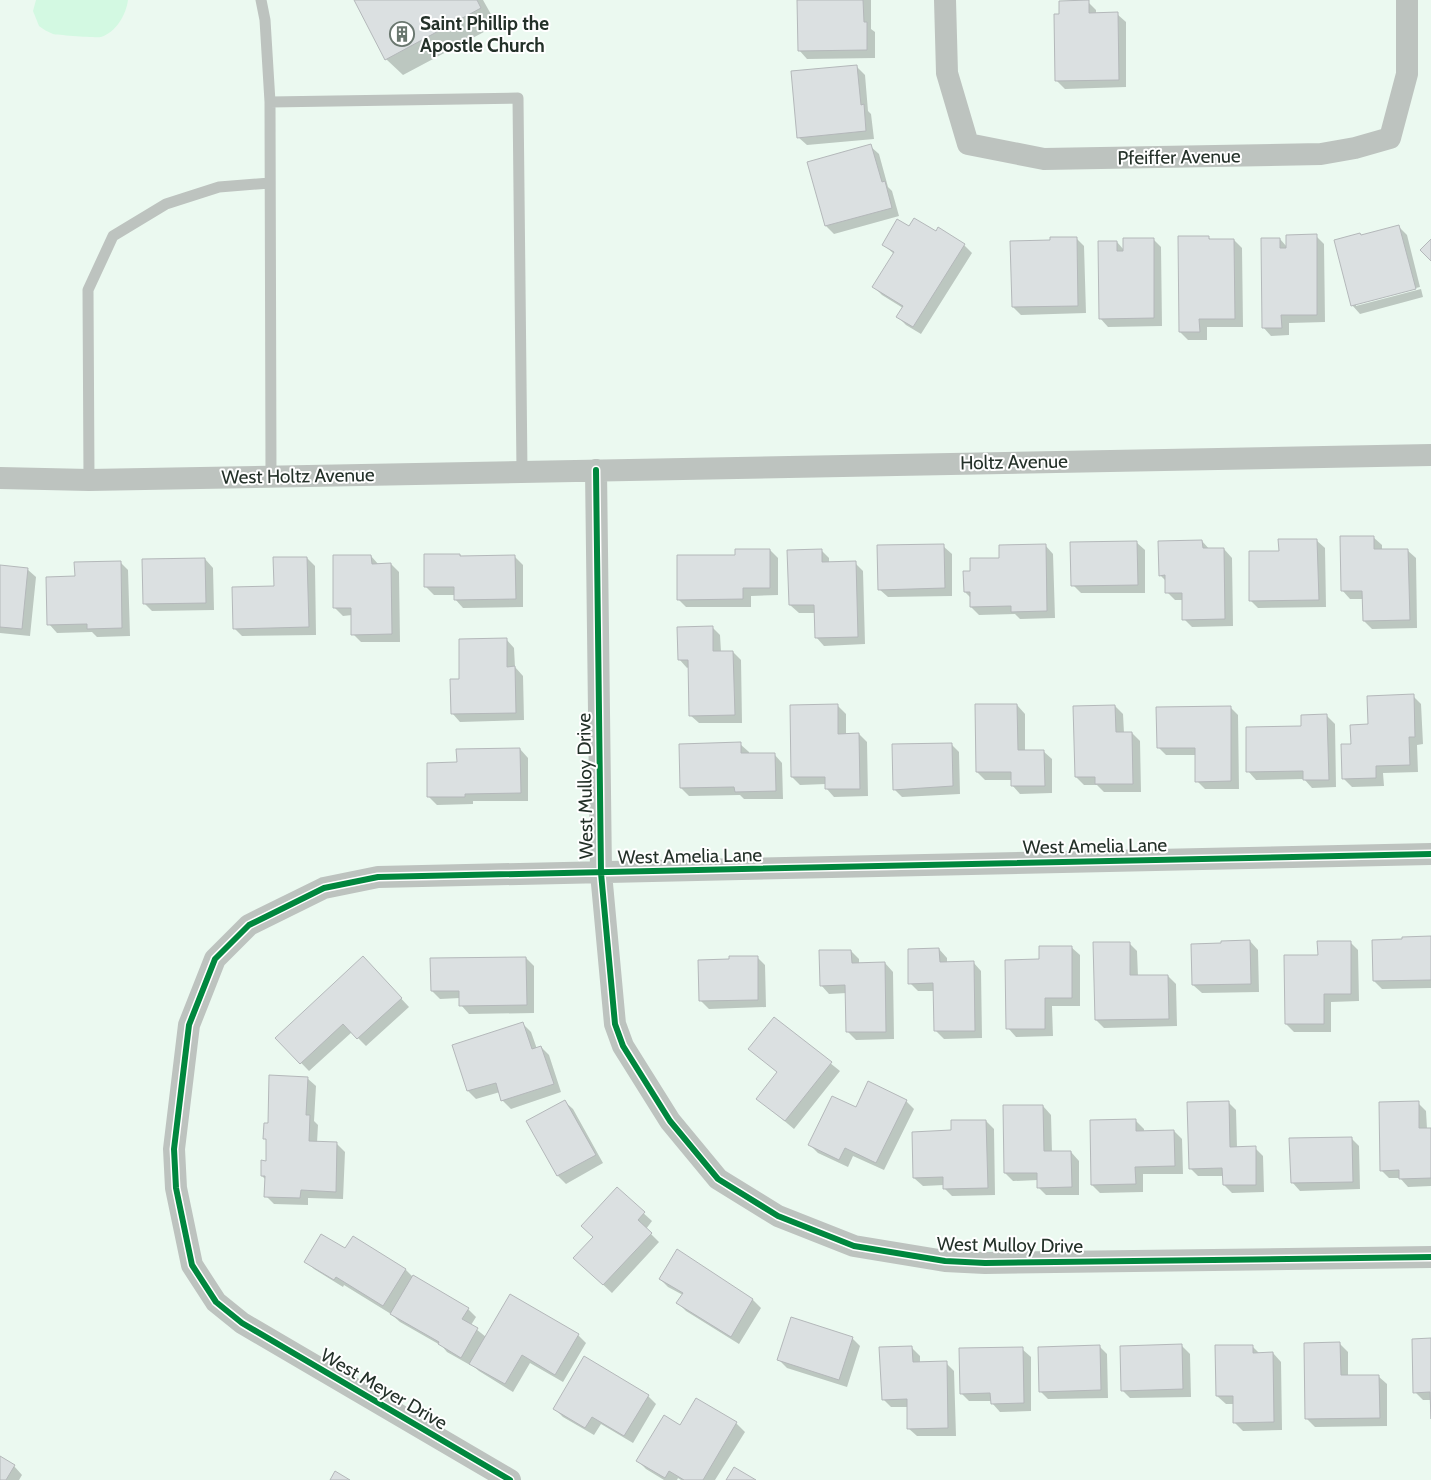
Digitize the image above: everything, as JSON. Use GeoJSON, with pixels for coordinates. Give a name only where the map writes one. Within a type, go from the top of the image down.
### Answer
{"type":"FeatureCollection","features":[{"type":"Feature","properties":{"kind":"street","name":"Pfeiffer Avenue"},"geometry":{"type":"LineString","coordinates":[[945,0],[946,73],[968,144],[1044,159],[1054,159],[1321,154],[1355,148],[1390,138],[1407,74],[1407,0]]}},
{"type":"Feature","properties":{"kind":"street","name":"Holtz Avenue"},"geometry":{"type":"LineString","coordinates":[[596,470],[1431,455]]}},
{"type":"Feature","properties":{"kind":"street","name":"West Holtz Avenue"},"geometry":{"type":"LineString","coordinates":[[0,478],[89,480],[596,470]]}},
{"type":"Feature","properties":{"kind":"street","name":"West Mulloy Drive"},"geometry":{"type":"LineString","coordinates":[[596,470],[601,873],[615,1024],[623,1046],[670,1121],[718,1179],[778,1216],[854,1246],[945,1261],[986,1263],[1431,1257]]}},
{"type":"Feature","properties":{"kind":"street","name":"West Amelia Lane"},"geometry":{"type":"LineString","coordinates":[[242,1323],[216,1302],[192,1265],[176,1188],[174,1149],[189,1025],[215,959],[249,925],[324,888],[378,877],[1431,854]]}},
{"type":"Feature","properties":{"kind":"street","name":"West Meyer Drive"},"geometry":{"type":"LineString","coordinates":[[242,1323],[510,1480]]}},
{"type":"Feature","properties":{"kind":"lane"},"geometry":{"type":"LineString","coordinates":[[261,0],[265,20],[270,102],[271,476]]}},
{"type":"Feature","properties":{"kind":"lane"},"geometry":{"type":"LineString","coordinates":[[270,102],[518,98],[522,472]]}},
{"type":"Feature","properties":{"kind":"lane"},"geometry":{"type":"LineString","coordinates":[[89,480],[88,290],[113,236],[166,204],[218,187],[270,183]]}},
{"type":"Feature","properties":{"kind":"green space"},"geometry":{"type":"Polygon","coordinates":[[[36,0],[128,0],[123,17],[116,27],[106,35],[98,37],[53,34],[44,29],[39,26],[33,11],[36,0]]]}},
{"type":"Feature","properties":{"kind":"building","name":"Saint Phillip the Apostle Church"},"geometry":{"type":"Polygon","coordinates":[[[354,0],[477,0],[481,8],[385,60],[354,0]]]}},
{"type":"Feature","properties":{"kind":"building"},"geometry":{"type":"Polygon","coordinates":[[[797,0],[863,0],[864,22],[867,22],[867,50],[798,51],[797,0]]]}},
{"type":"Feature","properties":{"kind":"building"},"geometry":{"type":"Polygon","coordinates":[[[1089,0],[1089,13],[1118,12],[1119,80],[1055,81],[1054,14],[1059,14],[1059,1],[1089,0]]]}},
{"type":"Feature","properties":{"kind":"building"},"geometry":{"type":"Polygon","coordinates":[[[857,65],[861,105],[864,104],[866,131],[797,138],[791,71],[857,65]]]}},
{"type":"Feature","properties":{"kind":"building"},"geometry":{"type":"Polygon","coordinates":[[[871,144],[882,182],[885,181],[892,208],[825,226],[807,162],[871,144]]]}},
{"type":"Feature","properties":{"kind":"building"},"geometry":{"type":"Polygon","coordinates":[[[914,218],[936,231],[938,227],[965,244],[913,327],[896,317],[903,306],[872,287],[894,252],[882,245],[897,219],[909,226],[914,218]]]}},
{"type":"Feature","properties":{"kind":"building"},"geometry":{"type":"Polygon","coordinates":[[[1399,225],[1416,289],[1351,306],[1334,240],[1399,225]]]}},
{"type":"Feature","properties":{"kind":"building"},"geometry":{"type":"Polygon","coordinates":[[[1317,234],[1317,315],[1281,315],[1282,328],[1262,328],[1261,238],[1280,238],[1280,248],[1286,248],[1286,235],[1317,234]]]}},
{"type":"Feature","properties":{"kind":"building"},"geometry":{"type":"Polygon","coordinates":[[[1178,236],[1209,236],[1209,239],[1234,239],[1235,319],[1199,319],[1200,332],[1179,332],[1178,236]]]}},
{"type":"Feature","properties":{"kind":"building"},"geometry":{"type":"Polygon","coordinates":[[[1050,237],[1077,237],[1078,306],[1012,307],[1010,241],[1050,240],[1050,237]]]}},
{"type":"Feature","properties":{"kind":"building"},"geometry":{"type":"Polygon","coordinates":[[[1123,238],[1154,238],[1154,318],[1099,319],[1098,241],[1117,241],[1117,251],[1123,251],[1123,238]]]}},
{"type":"Feature","properties":{"kind":"building"},"geometry":{"type":"Polygon","coordinates":[[[1431,239],[1431,261],[1420,250],[1431,239]]]}},
{"type":"Feature","properties":{"kind":"building"},"geometry":{"type":"Polygon","coordinates":[[[1340,536],[1374,536],[1374,549],[1408,549],[1410,620],[1363,621],[1362,591],[1341,591],[1340,536]]]}},
{"type":"Feature","properties":{"kind":"building"},"geometry":{"type":"Polygon","coordinates":[[[1278,539],[1317,539],[1319,600],[1249,601],[1249,551],[1279,551],[1278,539]]]}},
{"type":"Feature","properties":{"kind":"building"},"geometry":{"type":"Polygon","coordinates":[[[1202,540],[1203,548],[1224,548],[1225,619],[1182,620],[1182,593],[1165,593],[1165,575],[1159,576],[1158,541],[1202,540]]]}},
{"type":"Feature","properties":{"kind":"building"},"geometry":{"type":"Polygon","coordinates":[[[1137,541],[1138,585],[1071,586],[1070,542],[1137,541]]]}},
{"type":"Feature","properties":{"kind":"building"},"geometry":{"type":"Polygon","coordinates":[[[944,544],[945,588],[878,590],[877,545],[944,544]]]}},
{"type":"Feature","properties":{"kind":"building"},"geometry":{"type":"Polygon","coordinates":[[[1046,544],[1047,611],[1011,612],[1011,606],[970,607],[970,592],[964,592],[963,571],[970,571],[970,558],[999,558],[999,545],[1046,544]]]}},
{"type":"Feature","properties":{"kind":"building"},"geometry":{"type":"Polygon","coordinates":[[[735,549],[770,549],[770,588],[743,588],[743,599],[677,600],[677,555],[735,555],[735,549]]]}},
{"type":"Feature","properties":{"kind":"building"},"geometry":{"type":"Polygon","coordinates":[[[822,549],[822,562],[856,561],[858,637],[815,638],[814,605],[789,605],[787,550],[822,549]]]}},
{"type":"Feature","properties":{"kind":"building"},"geometry":{"type":"Polygon","coordinates":[[[424,554],[460,554],[460,556],[515,555],[516,599],[454,600],[454,587],[424,587],[424,554]]]}},
{"type":"Feature","properties":{"kind":"building"},"geometry":{"type":"Polygon","coordinates":[[[333,555],[371,555],[372,564],[391,563],[392,634],[351,635],[351,608],[333,608],[333,555]]]}},
{"type":"Feature","properties":{"kind":"building"},"geometry":{"type":"Polygon","coordinates":[[[273,557],[307,557],[309,627],[233,629],[232,587],[274,586],[273,557]]]}},
{"type":"Feature","properties":{"kind":"building"},"geometry":{"type":"Polygon","coordinates":[[[205,558],[206,603],[143,604],[142,559],[205,558]]]}},
{"type":"Feature","properties":{"kind":"building"},"geometry":{"type":"Polygon","coordinates":[[[121,561],[122,628],[87,629],[87,624],[47,625],[46,577],[75,576],[74,562],[121,561]]]}},
{"type":"Feature","properties":{"kind":"building"},"geometry":{"type":"Polygon","coordinates":[[[0,565],[28,568],[22,629],[0,627],[0,565]]]}},
{"type":"Feature","properties":{"kind":"building"},"geometry":{"type":"Polygon","coordinates":[[[713,626],[713,651],[733,651],[735,715],[689,716],[688,660],[678,660],[677,627],[713,626]]]}},
{"type":"Feature","properties":{"kind":"building"},"geometry":{"type":"Polygon","coordinates":[[[507,638],[507,667],[515,666],[516,713],[451,714],[450,679],[459,679],[459,639],[507,638]]]}},
{"type":"Feature","properties":{"kind":"building"},"geometry":{"type":"Polygon","coordinates":[[[1414,694],[1415,737],[1409,737],[1410,765],[1376,766],[1376,778],[1342,779],[1341,744],[1351,744],[1350,725],[1368,724],[1367,696],[1414,694]]]}},
{"type":"Feature","properties":{"kind":"building"},"geometry":{"type":"Polygon","coordinates":[[[838,704],[838,734],[859,733],[860,789],[825,789],[825,777],[791,777],[790,705],[838,704]]]}},
{"type":"Feature","properties":{"kind":"building"},"geometry":{"type":"Polygon","coordinates":[[[975,704],[1017,704],[1018,750],[1044,750],[1045,786],[1011,786],[1011,772],[976,772],[975,704]]]}},
{"type":"Feature","properties":{"kind":"building"},"geometry":{"type":"Polygon","coordinates":[[[1115,705],[1116,732],[1132,732],[1133,784],[1095,784],[1095,777],[1075,777],[1073,706],[1115,705]]]}},
{"type":"Feature","properties":{"kind":"building"},"geometry":{"type":"Polygon","coordinates":[[[1231,706],[1231,781],[1195,782],[1195,748],[1157,748],[1156,707],[1231,706]]]}},
{"type":"Feature","properties":{"kind":"building"},"geometry":{"type":"Polygon","coordinates":[[[1327,714],[1329,780],[1303,780],[1303,771],[1246,772],[1246,727],[1301,726],[1301,715],[1327,714]]]}},
{"type":"Feature","properties":{"kind":"building"},"geometry":{"type":"Polygon","coordinates":[[[741,742],[741,753],[775,753],[776,791],[735,792],[734,787],[680,788],[679,744],[741,742]]]}},
{"type":"Feature","properties":{"kind":"building"},"geometry":{"type":"Polygon","coordinates":[[[952,743],[953,786],[893,790],[892,744],[952,743]]]}},
{"type":"Feature","properties":{"kind":"building"},"geometry":{"type":"Polygon","coordinates":[[[520,748],[521,793],[465,794],[465,797],[427,797],[427,763],[457,762],[456,749],[520,748]]]}},
{"type":"Feature","properties":{"kind":"building"},"geometry":{"type":"Polygon","coordinates":[[[1431,936],[1431,980],[1373,981],[1372,940],[1431,936]]]}},
{"type":"Feature","properties":{"kind":"building"},"geometry":{"type":"Polygon","coordinates":[[[1250,940],[1251,984],[1192,985],[1191,944],[1250,940]]]}},
{"type":"Feature","properties":{"kind":"building"},"geometry":{"type":"Polygon","coordinates":[[[1317,941],[1351,941],[1351,994],[1324,994],[1324,1024],[1285,1024],[1284,955],[1318,955],[1317,941]]]}},
{"type":"Feature","properties":{"kind":"building"},"geometry":{"type":"Polygon","coordinates":[[[1093,942],[1130,942],[1130,975],[1168,975],[1169,1019],[1095,1020],[1093,942]]]}},
{"type":"Feature","properties":{"kind":"building"},"geometry":{"type":"Polygon","coordinates":[[[1039,946],[1072,946],[1072,998],[1045,998],[1045,1029],[1006,1029],[1005,960],[1039,959],[1039,946]]]}},
{"type":"Feature","properties":{"kind":"building"},"geometry":{"type":"Polygon","coordinates":[[[939,948],[940,962],[974,961],[975,1031],[934,1031],[933,983],[908,984],[908,949],[939,948]]]}},
{"type":"Feature","properties":{"kind":"building"},"geometry":{"type":"Polygon","coordinates":[[[819,950],[851,950],[852,963],[885,962],[886,1032],[846,1032],[845,985],[820,986],[819,950]]]}},
{"type":"Feature","properties":{"kind":"building"},"geometry":{"type":"Polygon","coordinates":[[[363,956],[402,998],[357,1039],[343,1024],[300,1064],[275,1038],[363,956]]]}},
{"type":"Feature","properties":{"kind":"building"},"geometry":{"type":"Polygon","coordinates":[[[729,956],[758,956],[758,1000],[699,1001],[698,960],[729,959],[729,956]]]}},
{"type":"Feature","properties":{"kind":"building"},"geometry":{"type":"Polygon","coordinates":[[[526,957],[527,1005],[459,1006],[459,991],[431,991],[430,958],[526,957]]]}},
{"type":"Feature","properties":{"kind":"building"},"geometry":{"type":"Polygon","coordinates":[[[774,1017],[832,1062],[785,1121],[756,1099],[777,1072],[748,1049],[774,1017]]]}},
{"type":"Feature","properties":{"kind":"building"},"geometry":{"type":"Polygon","coordinates":[[[523,1022],[532,1049],[541,1046],[554,1084],[501,1101],[496,1083],[467,1091],[452,1045],[523,1022]]]}},
{"type":"Feature","properties":{"kind":"building"},"geometry":{"type":"Polygon","coordinates":[[[269,1075],[308,1077],[306,1115],[310,1115],[309,1141],[337,1142],[336,1192],[301,1190],[300,1198],[264,1197],[265,1176],[261,1176],[261,1160],[266,1161],[266,1139],[263,1139],[264,1123],[268,1123],[269,1075]]]}},
{"type":"Feature","properties":{"kind":"building"},"geometry":{"type":"Polygon","coordinates":[[[868,1081],[907,1100],[876,1163],[845,1148],[839,1160],[808,1145],[832,1096],[856,1107],[868,1081]]]}},
{"type":"Feature","properties":{"kind":"building"},"geometry":{"type":"Polygon","coordinates":[[[565,1100],[596,1155],[557,1176],[526,1121],[565,1100]]]}},
{"type":"Feature","properties":{"kind":"building"},"geometry":{"type":"Polygon","coordinates":[[[1229,1101],[1230,1147],[1256,1146],[1256,1185],[1223,1185],[1222,1168],[1189,1169],[1187,1102],[1229,1101]]]}},
{"type":"Feature","properties":{"kind":"building"},"geometry":{"type":"Polygon","coordinates":[[[1419,1101],[1419,1128],[1431,1128],[1431,1178],[1399,1179],[1399,1170],[1380,1171],[1379,1102],[1419,1101]]]}},
{"type":"Feature","properties":{"kind":"building"},"geometry":{"type":"Polygon","coordinates":[[[1003,1105],[1043,1105],[1044,1151],[1071,1151],[1072,1187],[1037,1188],[1037,1173],[1004,1173],[1003,1105]]]}},
{"type":"Feature","properties":{"kind":"building"},"geometry":{"type":"Polygon","coordinates":[[[1136,1119],[1136,1131],[1174,1130],[1175,1166],[1135,1167],[1136,1184],[1091,1185],[1090,1120],[1136,1119]]]}},
{"type":"Feature","properties":{"kind":"building"},"geometry":{"type":"Polygon","coordinates":[[[951,1120],[986,1120],[988,1188],[943,1189],[943,1177],[913,1178],[912,1132],[951,1130],[951,1120]]]}},
{"type":"Feature","properties":{"kind":"building"},"geometry":{"type":"Polygon","coordinates":[[[1352,1137],[1353,1182],[1291,1183],[1289,1138],[1352,1137]]]}},
{"type":"Feature","properties":{"kind":"building"},"geometry":{"type":"Polygon","coordinates":[[[617,1187],[645,1212],[638,1220],[652,1233],[603,1285],[573,1258],[593,1237],[581,1226],[617,1187]]]}},
{"type":"Feature","properties":{"kind":"building"},"geometry":{"type":"Polygon","coordinates":[[[321,1234],[345,1248],[353,1236],[406,1269],[383,1306],[336,1277],[334,1280],[304,1262],[321,1234]]]}},
{"type":"Feature","properties":{"kind":"building"},"geometry":{"type":"Polygon","coordinates":[[[677,1249],[753,1299],[731,1337],[676,1303],[683,1293],[659,1279],[677,1249]]]}},
{"type":"Feature","properties":{"kind":"building"},"geometry":{"type":"Polygon","coordinates":[[[413,1275],[469,1308],[462,1319],[478,1328],[461,1358],[438,1344],[439,1342],[390,1314],[413,1275]]]}},
{"type":"Feature","properties":{"kind":"building"},"geometry":{"type":"Polygon","coordinates":[[[510,1294],[579,1334],[555,1375],[522,1355],[505,1384],[469,1364],[510,1294]]]}},
{"type":"Feature","properties":{"kind":"building"},"geometry":{"type":"Polygon","coordinates":[[[791,1317],[853,1337],[839,1380],[777,1360],[791,1317]]]}},
{"type":"Feature","properties":{"kind":"building"},"geometry":{"type":"Polygon","coordinates":[[[1431,1338],[1431,1419],[1430,1392],[1413,1393],[1412,1339],[1431,1338]]]}},
{"type":"Feature","properties":{"kind":"building"},"geometry":{"type":"Polygon","coordinates":[[[1340,1342],[1341,1375],[1379,1375],[1380,1418],[1305,1419],[1304,1343],[1340,1342]]]}},
{"type":"Feature","properties":{"kind":"building"},"geometry":{"type":"Polygon","coordinates":[[[1182,1344],[1183,1389],[1121,1391],[1120,1346],[1182,1344]]]}},
{"type":"Feature","properties":{"kind":"building"},"geometry":{"type":"Polygon","coordinates":[[[1100,1345],[1101,1390],[1039,1392],[1038,1347],[1100,1345]]]}},
{"type":"Feature","properties":{"kind":"building"},"geometry":{"type":"Polygon","coordinates":[[[1215,1345],[1253,1345],[1253,1353],[1273,1352],[1274,1422],[1233,1423],[1233,1396],[1216,1396],[1215,1345]]]}},
{"type":"Feature","properties":{"kind":"building"},"geometry":{"type":"Polygon","coordinates":[[[912,1346],[913,1362],[947,1361],[948,1428],[907,1429],[907,1399],[882,1400],[879,1347],[912,1346]]]}},
{"type":"Feature","properties":{"kind":"building"},"geometry":{"type":"Polygon","coordinates":[[[1023,1347],[1024,1403],[991,1404],[990,1393],[960,1394],[959,1348],[1023,1347]]]}},
{"type":"Feature","properties":{"kind":"building"},"geometry":{"type":"Polygon","coordinates":[[[584,1356],[649,1395],[624,1436],[592,1417],[585,1428],[553,1409],[584,1356]]]}},
{"type":"Feature","properties":{"kind":"building"},"geometry":{"type":"Polygon","coordinates":[[[696,1398],[737,1422],[703,1480],[684,1480],[669,1471],[665,1478],[636,1461],[664,1415],[680,1425],[696,1398]]]}},
{"type":"Feature","properties":{"kind":"building"},"geometry":{"type":"Polygon","coordinates":[[[0,1456],[15,1465],[6,1480],[0,1480],[0,1456]]]}},
{"type":"Feature","properties":{"kind":"building"},"geometry":{"type":"Polygon","coordinates":[[[734,1467],[756,1480],[726,1480],[734,1467]]]}},
{"type":"Feature","properties":{"kind":"building"},"geometry":{"type":"Polygon","coordinates":[[[335,1471],[350,1480],[330,1480],[335,1471]]]}},
{"type":"Feature","properties":{"kind":"cycle path"},"geometry":{"type":"LineString","coordinates":[[596,470],[601,873],[615,1024],[623,1046],[670,1121],[718,1179],[778,1216],[854,1246],[945,1261],[985,1263],[1431,1257]]}},
{"type":"Feature","properties":{"kind":"cycle path"},"geometry":{"type":"LineString","coordinates":[[510,1480],[242,1323],[216,1302],[192,1265],[176,1188],[174,1149],[189,1025],[215,959],[249,925],[324,888],[378,877],[1431,854]]}},
{"type":"Feature","properties":{"kind":"place","name":"Saint Phillip the Apostle Church"},"geometry":{"type":"Point","coordinates":[402,34]}}]}
